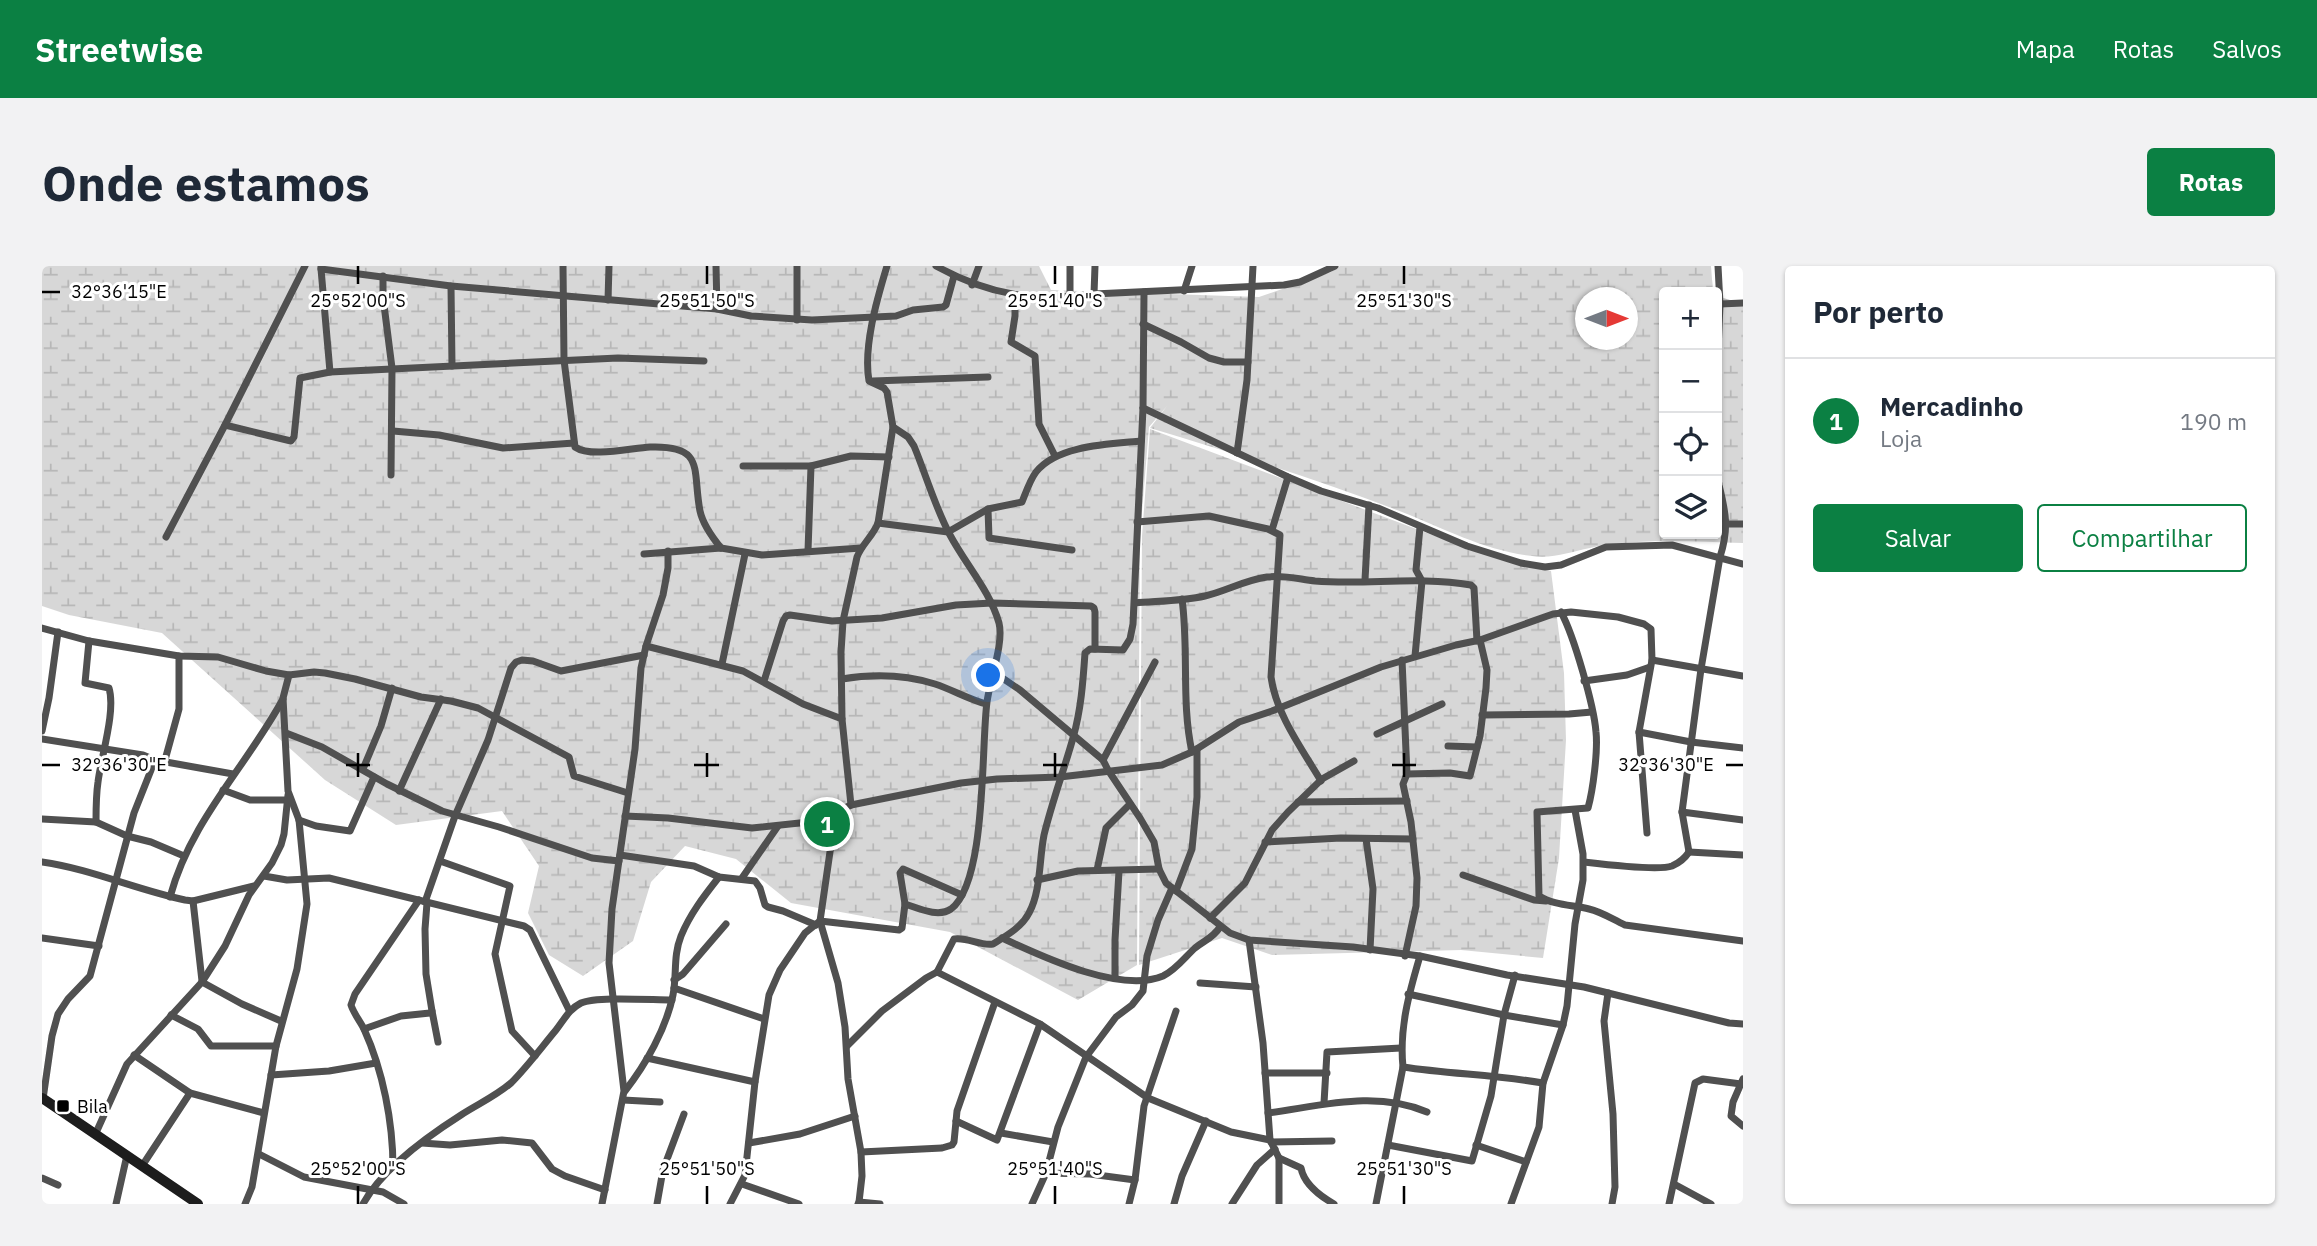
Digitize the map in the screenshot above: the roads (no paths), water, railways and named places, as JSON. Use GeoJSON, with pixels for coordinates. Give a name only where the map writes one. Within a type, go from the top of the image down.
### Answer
{"type":"FeatureCollection","features":[{"type":"Feature","properties":{"kind":"main road"},"geometry":{"type":"LineString","coordinates":[[43,1099],[198,1204]]}},
{"type":"Feature","properties":{"kind":"street"},"geometry":{"type":"LineString","coordinates":[[166,537],[305,266]]}},
{"type":"Feature","properties":{"kind":"street"},"geometry":{"type":"LineString","coordinates":[[563,266],[564,360],[575,447],[586,451],[674,448],[684,452],[695,467],[700,513],[710,534],[721,548]]}},
{"type":"Feature","properties":{"kind":"street"},"geometry":{"type":"LineString","coordinates":[[608,300],[609,266]]}},
{"type":"Feature","properties":{"kind":"street"},"geometry":{"type":"LineString","coordinates":[[716,266],[718,309]]}},
{"type":"Feature","properties":{"kind":"street"},"geometry":{"type":"LineString","coordinates":[[797,266],[797,320]]}},
{"type":"Feature","properties":{"kind":"street"},"geometry":{"type":"LineString","coordinates":[[869,382],[874,316],[887,266]]}},
{"type":"Feature","properties":{"kind":"street"},"geometry":{"type":"LineString","coordinates":[[936,266],[972,285],[1015,296],[1070,297],[1094,293],[1252,288],[1300,282],[1335,266]]}},
{"type":"Feature","properties":{"kind":"street"},"geometry":{"type":"LineString","coordinates":[[972,285],[979,266]]}},
{"type":"Feature","properties":{"kind":"street"},"geometry":{"type":"LineString","coordinates":[[1070,266],[1070,297]]}},
{"type":"Feature","properties":{"kind":"street"},"geometry":{"type":"LineString","coordinates":[[1094,293],[1095,266]]}},
{"type":"Feature","properties":{"kind":"street"},"geometry":{"type":"LineString","coordinates":[[1185,291],[1192,266]]}},
{"type":"Feature","properties":{"kind":"street"},"geometry":{"type":"LineString","coordinates":[[1237,453],[1248,362],[1253,266]]}},
{"type":"Feature","properties":{"kind":"street"},"geometry":{"type":"LineString","coordinates":[[1718,266],[1719,287]]}},
{"type":"Feature","properties":{"kind":"street"},"geometry":{"type":"LineString","coordinates":[[330,372],[321,268],[451,286],[718,309],[751,316],[797,320],[896,316],[913,310],[944,307],[954,276]]}},
{"type":"Feature","properties":{"kind":"street"},"geometry":{"type":"LineString","coordinates":[[383,276],[392,368],[391,475]]}},
{"type":"Feature","properties":{"kind":"street"},"geometry":{"type":"LineString","coordinates":[[451,286],[452,366]]}},
{"type":"Feature","properties":{"kind":"street"},"geometry":{"type":"LineString","coordinates":[[847,1046],[882,1011],[937,972],[954,939],[963,937],[988,945],[993,944],[1024,922],[1032,906],[1052,803],[1081,701],[1085,653],[1095,649],[1120,652],[1126,648],[1133,624],[1143,408],[1144,292]]}},
{"type":"Feature","properties":{"kind":"street"},"geometry":{"type":"LineString","coordinates":[[1015,296],[1011,342],[1035,356],[1039,424],[1055,456]]}},
{"type":"Feature","properties":{"kind":"street"},"geometry":{"type":"LineString","coordinates":[[1722,303],[1743,303]]}},
{"type":"Feature","properties":{"kind":"street"},"geometry":{"type":"LineString","coordinates":[[1143,324],[1209,358],[1224,362],[1248,362]]}},
{"type":"Feature","properties":{"kind":"street"},"geometry":{"type":"LineString","coordinates":[[225,425],[291,441],[294,437],[300,378],[330,372],[564,360],[642,358],[704,361]]}},
{"type":"Feature","properties":{"kind":"street"},"geometry":{"type":"LineString","coordinates":[[869,382],[988,377]]}},
{"type":"Feature","properties":{"kind":"street"},"geometry":{"type":"LineString","coordinates":[[851,805],[842,719],[843,621],[861,548],[878,523],[893,427],[887,392],[869,382]]}},
{"type":"Feature","properties":{"kind":"street"},"geometry":{"type":"LineString","coordinates":[[1143,408],[1321,491],[1370,505],[1478,550],[1521,563],[1545,567],[1561,565],[1606,547],[1672,545],[1743,564]]}},
{"type":"Feature","properties":{"kind":"street"},"geometry":{"type":"LineString","coordinates":[[893,427],[908,437],[914,446],[948,532],[992,603],[1001,635],[986,704],[982,804],[967,885],[950,910],[931,912],[905,904]]}},
{"type":"Feature","properties":{"kind":"street"},"geometry":{"type":"LineString","coordinates":[[393,431],[439,435],[503,448],[574,443]]}},
{"type":"Feature","properties":{"kind":"street"},"geometry":{"type":"LineString","coordinates":[[878,523],[948,532],[988,509],[1022,502],[1037,471],[1055,456],[1107,444],[1141,441]]}},
{"type":"Feature","properties":{"kind":"street"},"geometry":{"type":"LineString","coordinates":[[743,466],[811,466],[851,456],[889,457]]}},
{"type":"Feature","properties":{"kind":"street"},"geometry":{"type":"LineString","coordinates":[[807,551],[811,466]]}},
{"type":"Feature","properties":{"kind":"street"},"geometry":{"type":"LineString","coordinates":[[1584,862],[1671,867],[1689,852],[1682,812],[1701,669],[1725,541],[1724,498],[1719,476]]}},
{"type":"Feature","properties":{"kind":"street"},"geometry":{"type":"LineString","coordinates":[[1272,530],[1287,477]]}},
{"type":"Feature","properties":{"kind":"street"},"geometry":{"type":"LineString","coordinates":[[1366,580],[1370,505]]}},
{"type":"Feature","properties":{"kind":"street"},"geometry":{"type":"LineString","coordinates":[[988,509],[989,538],[1072,550]]}},
{"type":"Feature","properties":{"kind":"street"},"geometry":{"type":"LineString","coordinates":[[1137,522],[1209,516],[1272,530],[1280,535],[1271,677],[1280,707],[1321,781]]}},
{"type":"Feature","properties":{"kind":"street"},"geometry":{"type":"LineString","coordinates":[[1726,524],[1743,524]]}},
{"type":"Feature","properties":{"kind":"street"},"geometry":{"type":"LineString","coordinates":[[1415,656],[1422,581],[1416,570],[1420,527]]}},
{"type":"Feature","properties":{"kind":"street"},"geometry":{"type":"LineString","coordinates":[[644,554],[721,548],[762,555],[861,548]]}},
{"type":"Feature","properties":{"kind":"street"},"geometry":{"type":"LineString","coordinates":[[602,1204],[624,1096],[612,1000],[609,939],[635,749],[644,655],[663,595],[668,551]]}},
{"type":"Feature","properties":{"kind":"street"},"geometry":{"type":"LineString","coordinates":[[722,664],[745,554]]}},
{"type":"Feature","properties":{"kind":"street"},"geometry":{"type":"LineString","coordinates":[[1135,603],[1206,596],[1244,582],[1277,576],[1314,581],[1422,581],[1473,586],[1478,640],[1487,670],[1477,747],[1470,776],[1450,773],[1407,775]]}},
{"type":"Feature","properties":{"kind":"street"},"geometry":{"type":"LineString","coordinates":[[1032,1204],[1046,1173],[1053,1142],[1086,1057],[1111,1022],[1132,1005],[1143,991],[1147,956],[1158,920],[1192,849],[1197,797],[1195,750],[1187,718],[1187,640],[1182,599]]}},
{"type":"Feature","properties":{"kind":"street"},"geometry":{"type":"LineString","coordinates":[[764,681],[786,615],[843,621],[882,618],[947,606],[992,603],[1094,608],[1095,649]]}},
{"type":"Feature","properties":{"kind":"street"},"geometry":{"type":"LineString","coordinates":[[1536,896],[1537,812],[1588,808],[1596,733],[1584,681],[1561,612]]}},
{"type":"Feature","properties":{"kind":"street"},"geometry":{"type":"LineString","coordinates":[[880,1204],[858,1203],[862,1152],[848,1079],[847,1046],[838,983],[818,923],[827,862],[837,819],[844,809],[851,805],[982,780],[1060,777],[1161,765],[1195,750],[1239,722],[1381,667],[1478,640],[1561,612],[1618,617],[1651,629],[1651,664],[1639,732],[1647,833]]}},
{"type":"Feature","properties":{"kind":"street"},"geometry":{"type":"LineString","coordinates":[[42,628],[89,641],[179,656],[218,657],[289,675],[325,673],[478,708],[569,757],[574,776],[628,793]]}},
{"type":"Feature","properties":{"kind":"street"},"geometry":{"type":"LineString","coordinates":[[42,731],[58,632]]}},
{"type":"Feature","properties":{"kind":"street"},"geometry":{"type":"LineString","coordinates":[[89,641],[85,683],[110,690],[104,751],[97,783],[96,822]]}},
{"type":"Feature","properties":{"kind":"street"},"geometry":{"type":"LineString","coordinates":[[646,646],[722,664],[764,681],[803,704],[842,719]]}},
{"type":"Feature","properties":{"kind":"street"},"geometry":{"type":"LineString","coordinates":[[393,1168],[392,1137],[376,1063],[363,1029],[352,1010],[352,1001],[424,901],[455,816],[488,740],[511,668],[516,662],[533,661],[561,671],[644,655]]}},
{"type":"Feature","properties":{"kind":"street"},"geometry":{"type":"LineString","coordinates":[[165,760],[179,709],[179,656]]}},
{"type":"Feature","properties":{"kind":"street"},"geometry":{"type":"LineString","coordinates":[[1402,660],[1407,775],[1403,784],[1413,839],[1416,878],[1416,906],[1405,956]]}},
{"type":"Feature","properties":{"kind":"street"},"geometry":{"type":"LineString","coordinates":[[1103,760],[1155,662]]}},
{"type":"Feature","properties":{"kind":"street"},"geometry":{"type":"LineString","coordinates":[[1584,681],[1627,675],[1651,664],[1743,676]]}},
{"type":"Feature","properties":{"kind":"street"},"geometry":{"type":"LineString","coordinates":[[992,671],[1020,690],[1103,760],[1154,842],[1159,869],[1166,883],[1220,927],[1249,940],[1353,947],[1570,984],[1729,1023],[1743,1024]]}},
{"type":"Feature","properties":{"kind":"street"},"geometry":{"type":"LineString","coordinates":[[170,897],[193,836],[257,743],[283,698],[289,675]]}},
{"type":"Feature","properties":{"kind":"street"},"geometry":{"type":"LineString","coordinates":[[842,679],[878,676],[932,683],[986,704]]}},
{"type":"Feature","properties":{"kind":"street"},"geometry":{"type":"LineString","coordinates":[[363,769],[381,726],[392,688]]}},
{"type":"Feature","properties":{"kind":"street"},"geometry":{"type":"LineString","coordinates":[[95,1135],[127,1064],[202,982],[225,946],[254,886],[264,876],[281,845],[288,791],[283,698]]}},
{"type":"Feature","properties":{"kind":"street"},"geometry":{"type":"LineString","coordinates":[[399,791],[441,699]]}},
{"type":"Feature","properties":{"kind":"street"},"geometry":{"type":"LineString","coordinates":[[1377,734],[1441,704]]}},
{"type":"Feature","properties":{"kind":"street"},"geometry":{"type":"LineString","coordinates":[[1482,715],[1592,712]]}},
{"type":"Feature","properties":{"kind":"street"},"geometry":{"type":"LineString","coordinates":[[1639,732],[1743,748]]}},
{"type":"Feature","properties":{"kind":"street"},"geometry":{"type":"LineString","coordinates":[[286,733],[322,747],[399,791],[455,816],[499,827],[592,858],[619,858],[694,866],[719,877],[741,878],[757,883],[763,902],[768,907],[818,923],[899,930],[902,928],[905,904],[900,873],[903,869],[962,895]]}},
{"type":"Feature","properties":{"kind":"street"},"geometry":{"type":"LineString","coordinates":[[42,739],[104,751],[143,755],[155,760],[233,775]]}},
{"type":"Feature","properties":{"kind":"street"},"geometry":{"type":"LineString","coordinates":[[1448,746],[1477,747]]}},
{"type":"Feature","properties":{"kind":"street"},"geometry":{"type":"LineString","coordinates":[[43,1099],[58,1014],[90,976],[127,836],[155,760]]}},
{"type":"Feature","properties":{"kind":"street"},"geometry":{"type":"LineString","coordinates":[[1210,918],[1245,883],[1272,830],[1321,781],[1353,761]]}},
{"type":"Feature","properties":{"kind":"street"},"geometry":{"type":"LineString","coordinates":[[299,820],[316,826],[350,831],[374,776]]}},
{"type":"Feature","properties":{"kind":"street"},"geometry":{"type":"LineString","coordinates":[[223,790],[250,800],[287,800]]}},
{"type":"Feature","properties":{"kind":"street"},"geometry":{"type":"LineString","coordinates":[[245,1204],[259,1154],[281,1021],[305,924],[306,878],[299,820],[288,791]]}},
{"type":"Feature","properties":{"kind":"street"},"geometry":{"type":"LineString","coordinates":[[1298,802],[1407,801]]}},
{"type":"Feature","properties":{"kind":"street"},"geometry":{"type":"LineString","coordinates":[[1097,870],[1106,828],[1130,804]]}},
{"type":"Feature","properties":{"kind":"street"},"geometry":{"type":"LineString","coordinates":[[1511,1204],[1539,1127],[1543,1083],[1563,1024],[1570,984],[1584,862],[1575,810]]}},
{"type":"Feature","properties":{"kind":"street"},"geometry":{"type":"LineString","coordinates":[[1682,812],[1743,820]]}},
{"type":"Feature","properties":{"kind":"street"},"geometry":{"type":"LineString","coordinates":[[625,816],[668,818],[740,827],[778,826],[837,819]]}},
{"type":"Feature","properties":{"kind":"street"},"geometry":{"type":"LineString","coordinates":[[42,819],[96,822],[184,856]]}},
{"type":"Feature","properties":{"kind":"street"},"geometry":{"type":"LineString","coordinates":[[741,878],[778,826]]}},
{"type":"Feature","properties":{"kind":"street"},"geometry":{"type":"LineString","coordinates":[[1265,842],[1341,838],[1413,839]]}},
{"type":"Feature","properties":{"kind":"street"},"geometry":{"type":"LineString","coordinates":[[1366,839],[1373,889],[1370,950]]}},
{"type":"Feature","properties":{"kind":"street"},"geometry":{"type":"LineString","coordinates":[[1689,852],[1743,855]]}},
{"type":"Feature","properties":{"kind":"street"},"geometry":{"type":"LineString","coordinates":[[440,861],[509,884],[511,888],[495,954],[512,1031],[535,1056]]}},
{"type":"Feature","properties":{"kind":"street"},"geometry":{"type":"LineString","coordinates":[[42,862],[86,870],[170,897],[193,901],[254,886]]}},
{"type":"Feature","properties":{"kind":"street"},"geometry":{"type":"LineString","coordinates":[[1037,880],[1097,870],[1159,869]]}},
{"type":"Feature","properties":{"kind":"street"},"geometry":{"type":"LineString","coordinates":[[1115,977],[1119,871]]}},
{"type":"Feature","properties":{"kind":"street"},"geometry":{"type":"LineString","coordinates":[[1463,875],[1547,901],[1610,915],[1625,925],[1743,941]]}},
{"type":"Feature","properties":{"kind":"street"},"geometry":{"type":"LineString","coordinates":[[264,876],[287,880],[329,878],[524,926],[530,930],[569,1010]]}},
{"type":"Feature","properties":{"kind":"street"},"geometry":{"type":"LineString","coordinates":[[624,1096],[647,1058],[672,1000],[680,938],[689,919],[719,877]]}},
{"type":"Feature","properties":{"kind":"street"},"geometry":{"type":"LineString","coordinates":[[193,901],[202,982]]}},
{"type":"Feature","properties":{"kind":"street"},"geometry":{"type":"LineString","coordinates":[[424,901],[426,974],[438,1042]]}},
{"type":"Feature","properties":{"kind":"street"},"geometry":{"type":"LineString","coordinates":[[730,1204],[742,1184],[769,995],[780,970],[805,933],[818,923]]}},
{"type":"Feature","properties":{"kind":"street"},"geometry":{"type":"LineString","coordinates":[[674,984],[726,924]]}},
{"type":"Feature","properties":{"kind":"street"},"geometry":{"type":"LineString","coordinates":[[1002,938],[1072,968],[1144,981],[1164,976],[1196,947],[1214,936],[1220,927]]}},
{"type":"Feature","properties":{"kind":"street"},"geometry":{"type":"LineString","coordinates":[[42,939],[99,946]]}},
{"type":"Feature","properties":{"kind":"street"},"geometry":{"type":"LineString","coordinates":[[1249,940],[1272,1144],[1279,1158],[1279,1204]]}},
{"type":"Feature","properties":{"kind":"street"},"geometry":{"type":"LineString","coordinates":[[1376,1204],[1403,1067],[1401,1048],[1408,994],[1420,957]]}},
{"type":"Feature","properties":{"kind":"street"},"geometry":{"type":"LineString","coordinates":[[937,972],[1040,1024],[1148,1098],[1231,1132],[1272,1144],[1332,1141]]}},
{"type":"Feature","properties":{"kind":"street"},"geometry":{"type":"LineString","coordinates":[[1388,1145],[1472,1161],[1496,1075],[1504,1015],[1515,975]]}},
{"type":"Feature","properties":{"kind":"street"},"geometry":{"type":"LineString","coordinates":[[202,982],[281,1021]]}},
{"type":"Feature","properties":{"kind":"street"},"geometry":{"type":"LineString","coordinates":[[1200,983],[1256,987]]}},
{"type":"Feature","properties":{"kind":"street"},"geometry":{"type":"LineString","coordinates":[[674,984],[764,1019]]}},
{"type":"Feature","properties":{"kind":"street"},"geometry":{"type":"LineString","coordinates":[[1608,993],[1604,1021],[1613,1114],[1615,1187],[1612,1204]]}},
{"type":"Feature","properties":{"kind":"street"},"geometry":{"type":"LineString","coordinates":[[1408,994],[1504,1015],[1563,1024]]}},
{"type":"Feature","properties":{"kind":"street"},"geometry":{"type":"LineString","coordinates":[[363,1204],[371,1189],[422,1143],[449,1122],[495,1096],[511,1083],[569,1010],[596,999],[672,1000]]}},
{"type":"Feature","properties":{"kind":"street"},"geometry":{"type":"LineString","coordinates":[[862,1152],[948,1147],[954,1142],[957,1111],[995,1002]]}},
{"type":"Feature","properties":{"kind":"street"},"geometry":{"type":"LineString","coordinates":[[363,1029],[401,1016],[430,1013],[432,1010]]}},
{"type":"Feature","properties":{"kind":"street"},"geometry":{"type":"LineString","coordinates":[[1129,1204],[1135,1180],[1143,1115],[1177,1011]]}},
{"type":"Feature","properties":{"kind":"street"},"geometry":{"type":"LineString","coordinates":[[171,1015],[198,1029],[211,1046],[276,1046]]}},
{"type":"Feature","properties":{"kind":"street"},"geometry":{"type":"LineString","coordinates":[[956,1121],[997,1140],[1040,1024]]}},
{"type":"Feature","properties":{"kind":"street"},"geometry":{"type":"LineString","coordinates":[[1324,1103],[1327,1052],[1401,1048]]}},
{"type":"Feature","properties":{"kind":"street"},"geometry":{"type":"LineString","coordinates":[[134,1055],[190,1093],[264,1113]]}},
{"type":"Feature","properties":{"kind":"street"},"geometry":{"type":"LineString","coordinates":[[647,1058],[755,1082]]}},
{"type":"Feature","properties":{"kind":"street"},"geometry":{"type":"LineString","coordinates":[[271,1075],[329,1071],[376,1063]]}},
{"type":"Feature","properties":{"kind":"street"},"geometry":{"type":"LineString","coordinates":[[1403,1067],[1496,1075],[1543,1083]]}},
{"type":"Feature","properties":{"kind":"street"},"geometry":{"type":"LineString","coordinates":[[1265,1073],[1327,1073]]}},
{"type":"Feature","properties":{"kind":"street"},"geometry":{"type":"LineString","coordinates":[[1669,1204],[1695,1083],[1703,1079],[1742,1086],[1733,1102],[1731,1116],[1743,1126]]}},
{"type":"Feature","properties":{"kind":"street"},"geometry":{"type":"LineString","coordinates":[[142,1166],[190,1093]]}},
{"type":"Feature","properties":{"kind":"street"},"geometry":{"type":"LineString","coordinates":[[624,1096],[660,1102]]}},
{"type":"Feature","properties":{"kind":"street"},"geometry":{"type":"LineString","coordinates":[[1268,1113],[1349,1100],[1397,1103],[1427,1112]]}},
{"type":"Feature","properties":{"kind":"street"},"geometry":{"type":"LineString","coordinates":[[657,1204],[663,1170],[684,1114]]}},
{"type":"Feature","properties":{"kind":"street"},"geometry":{"type":"LineString","coordinates":[[749,1143],[800,1134],[855,1116]]}},
{"type":"Feature","properties":{"kind":"street"},"geometry":{"type":"LineString","coordinates":[[1174,1204],[1182,1176],[1206,1121]]}},
{"type":"Feature","properties":{"kind":"street"},"geometry":{"type":"LineString","coordinates":[[1001,1133],[1053,1142]]}},
{"type":"Feature","properties":{"kind":"street"},"geometry":{"type":"LineString","coordinates":[[422,1143],[450,1145],[502,1140],[532,1143],[552,1169],[605,1190]]}},
{"type":"Feature","properties":{"kind":"street"},"geometry":{"type":"LineString","coordinates":[[1231,1204],[1272,1144]]}},
{"type":"Feature","properties":{"kind":"street"},"geometry":{"type":"LineString","coordinates":[[1476,1145],[1526,1162]]}},
{"type":"Feature","properties":{"kind":"street"},"geometry":{"type":"LineString","coordinates":[[259,1154],[304,1177],[383,1192],[404,1204]]}},
{"type":"Feature","properties":{"kind":"street"},"geometry":{"type":"LineString","coordinates":[[116,1204],[127,1155]]}},
{"type":"Feature","properties":{"kind":"street"},"geometry":{"type":"LineString","coordinates":[[1279,1158],[1301,1168],[1304,1179],[1334,1204]]}},
{"type":"Feature","properties":{"kind":"street"},"geometry":{"type":"LineString","coordinates":[[1046,1173],[1090,1174],[1135,1180]]}},
{"type":"Feature","properties":{"kind":"street"},"geometry":{"type":"LineString","coordinates":[[42,1178],[58,1185]]}},
{"type":"Feature","properties":{"kind":"street"},"geometry":{"type":"LineString","coordinates":[[742,1184],[799,1204]]}},
{"type":"Feature","properties":{"kind":"street"},"geometry":{"type":"LineString","coordinates":[[1674,1184],[1711,1204]]}},
{"type":"Feature","properties":{"kind":"place","name":"Mercadinho"},"geometry":{"type":"Point","coordinates":[827,824]}},
{"type":"Feature","properties":{"kind":"place","name":"Bila"},"geometry":{"type":"Point","coordinates":[63,1106]}}]}
